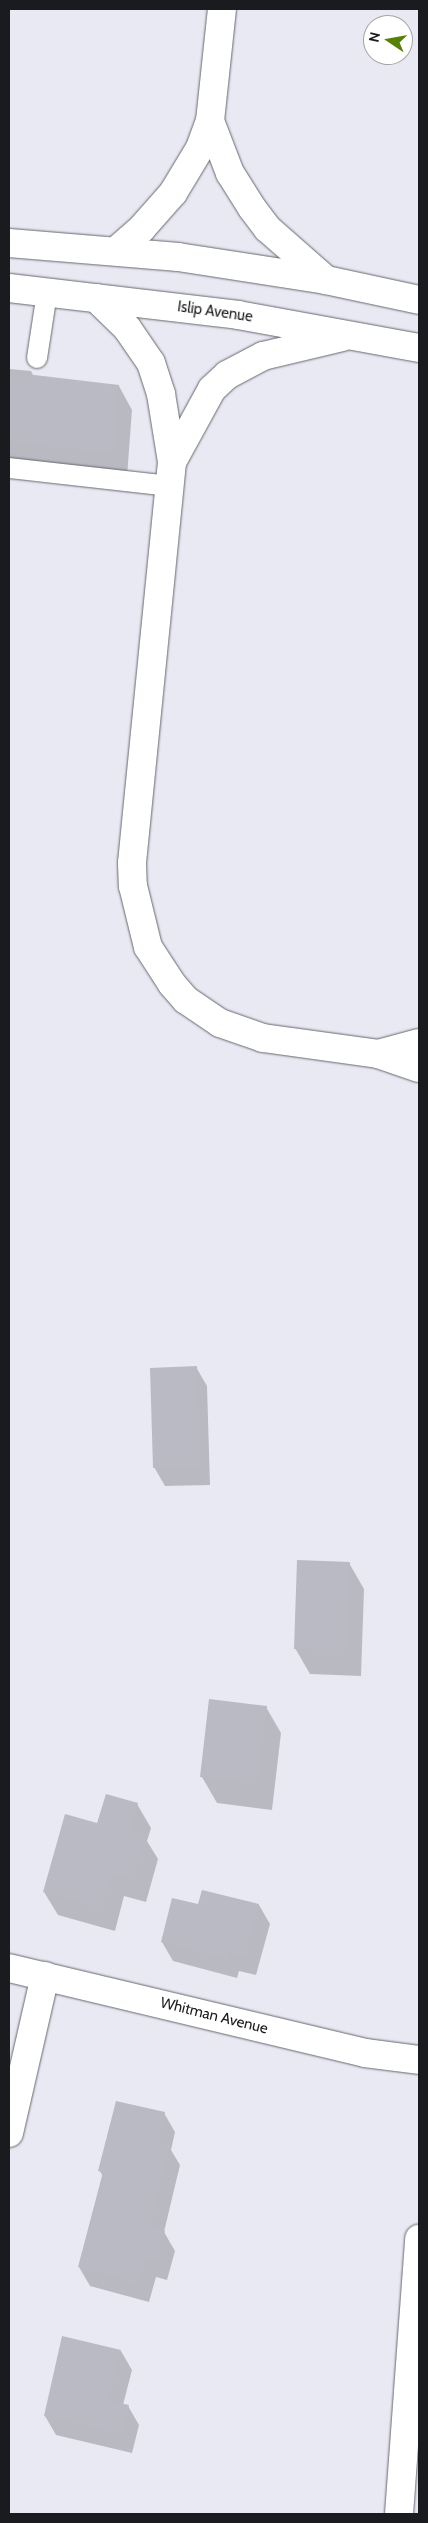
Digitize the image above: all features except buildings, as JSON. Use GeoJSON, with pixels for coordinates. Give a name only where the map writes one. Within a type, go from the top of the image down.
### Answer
{"type":"FeatureCollection","features":[{"type":"Feature","properties":{"kind":"main road"},"geometry":{"type":"LineString","coordinates":[[117,250],[142,228],[173,193],[200,148],[210,121],[222,9]]}},
{"type":"Feature","properties":{"kind":"main road"},"geometry":{"type":"LineString","coordinates":[[210,121],[230,173],[252,208],[268,229],[326,280]]}},
{"type":"Feature","properties":{"kind":"main road"},"geometry":{"type":"LineString","coordinates":[[9,243],[117,250],[326,280],[419,300]]}},
{"type":"Feature","properties":{"kind":"main road","name":"Islip Avenue"},"geometry":{"type":"LineString","coordinates":[[9,288],[174,306],[353,334],[419,348]]}},
{"type":"Feature","properties":{"kind":"main road"},"geometry":{"type":"LineString","coordinates":[[96,298],[127,328],[151,363],[161,394],[171,474],[132,863],[135,896],[148,947],[172,984],[186,1000],[220,1023],[263,1038],[378,1054],[419,1068]]}},
{"type":"Feature","properties":{"kind":"main road"},"geometry":{"type":"LineString","coordinates":[[171,474],[208,395],[228,376],[263,356],[353,334]]}},
{"type":"Feature","properties":{"kind":"main road"},"geometry":{"type":"LineString","coordinates":[[378,1054],[419,1043]]}},
{"type":"Feature","properties":{"kind":"main road","name":"Whitman Avenue"},"geometry":{"type":"LineString","coordinates":[[9,1968],[365,2053],[419,2060]]}},
{"type":"Feature","properties":{"kind":"main road"},"geometry":{"type":"LineString","coordinates":[[9,2132],[45,1976]]}},
{"type":"Feature","properties":{"kind":"main road"},"geometry":{"type":"LineString","coordinates":[[400,2514],[419,2239]]}},
{"type":"Feature","properties":{"kind":"lane"},"geometry":{"type":"LineString","coordinates":[[37,358],[47,293]]}},
{"type":"Feature","properties":{"kind":"lane"},"geometry":{"type":"LineString","coordinates":[[9,468],[171,474]]}}]}
